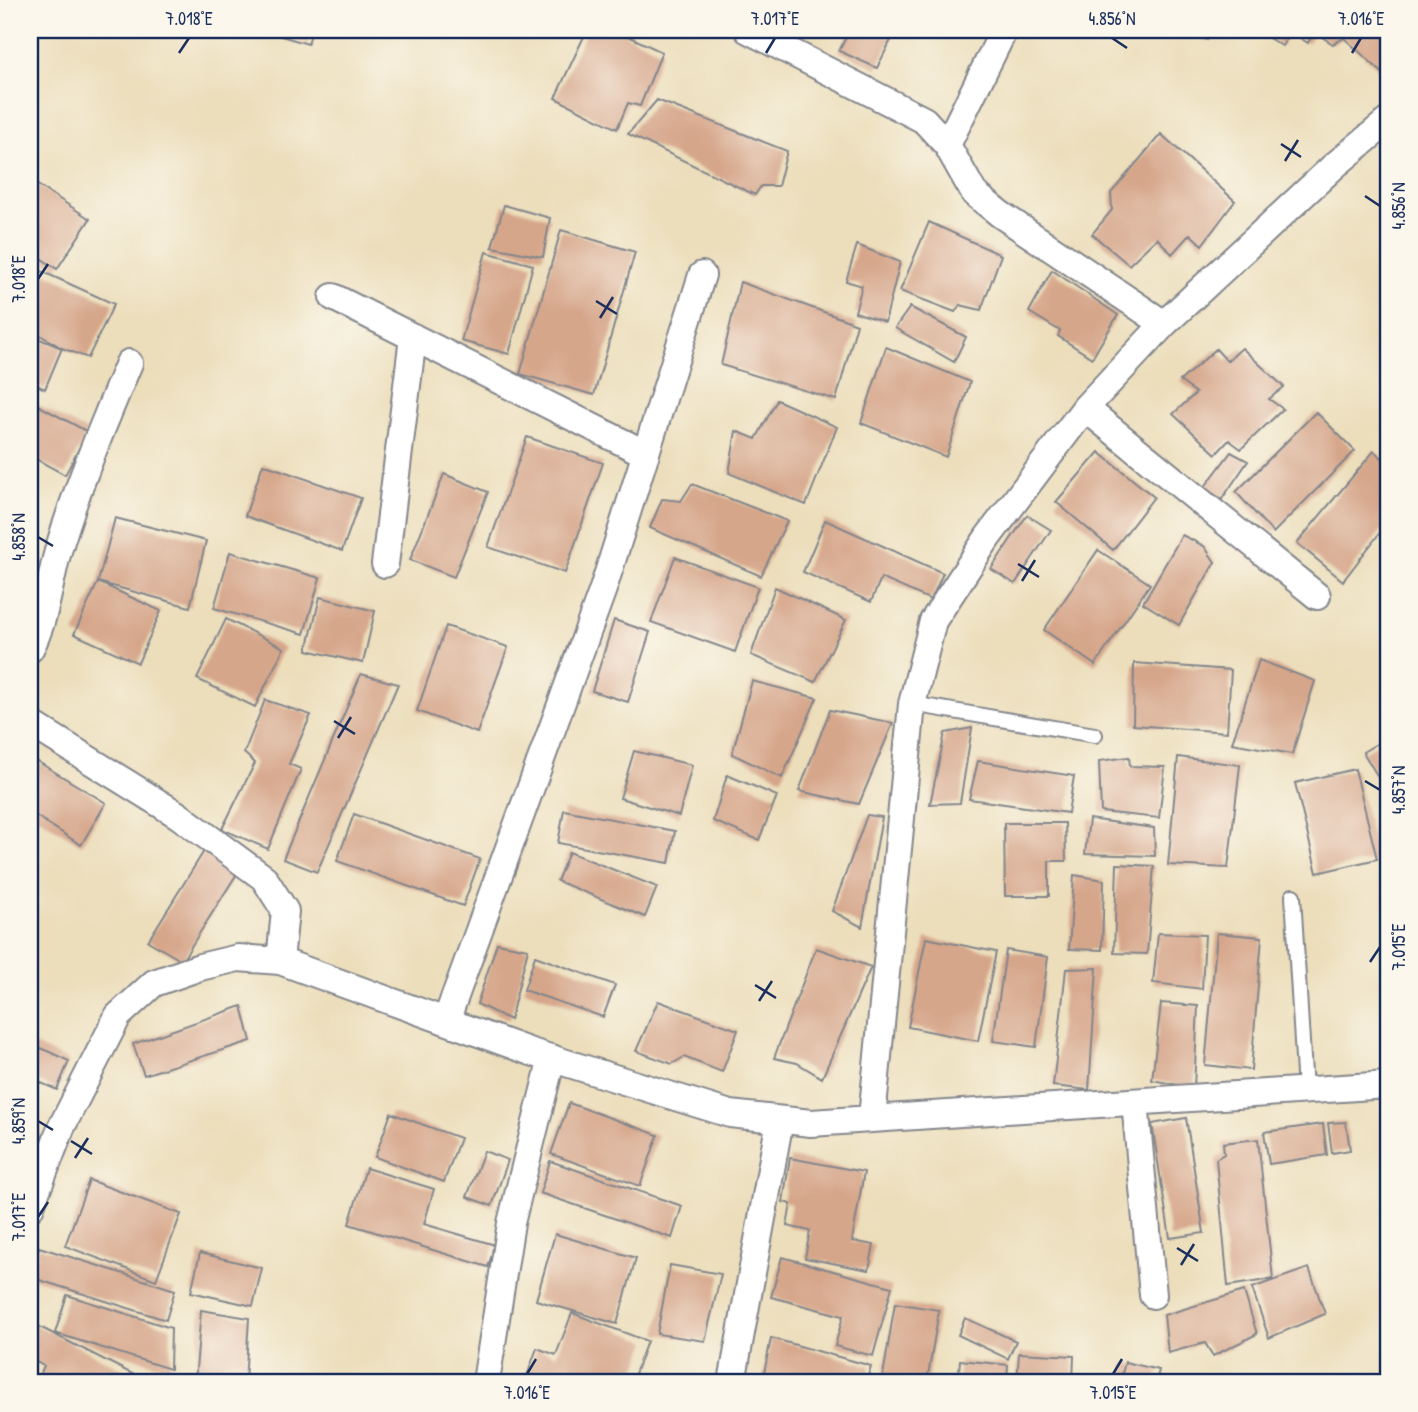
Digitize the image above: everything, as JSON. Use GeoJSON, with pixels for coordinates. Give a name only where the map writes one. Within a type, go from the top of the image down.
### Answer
{"type":"FeatureCollection","features":[{"type":"Feature","properties":{"kind":"street"},"geometry":{"type":"LineString","coordinates":[[748,30],[924,120],[947,145],[974,192],[983,200],[1164,324]]}},
{"type":"Feature","properties":{"kind":"street"},"geometry":{"type":"LineString","coordinates":[[947,145],[1004,30]]}},
{"type":"Feature","properties":{"kind":"street"},"geometry":{"type":"LineString","coordinates":[[872,1118],[912,704],[933,621],[988,537],[1085,408],[1164,324],[1334,166],[1388,121]]}},
{"type":"Feature","properties":{"kind":"street"},"geometry":{"type":"LineString","coordinates":[[446,1021],[603,589],[702,275]]}},
{"type":"Feature","properties":{"kind":"street"},"geometry":{"type":"LineString","coordinates":[[333,297],[646,454]]}},
{"type":"Feature","properties":{"kind":"street"},"geometry":{"type":"LineString","coordinates":[[385,565],[413,337]]}},
{"type":"Feature","properties":{"kind":"street"},"geometry":{"type":"LineString","coordinates":[[30,649],[37,634],[63,537],[94,446],[129,363]]}},
{"type":"Feature","properties":{"kind":"street"},"geometry":{"type":"LineString","coordinates":[[1085,408],[1317,596]]}},
{"type":"Feature","properties":{"kind":"street"},"geometry":{"type":"LineString","coordinates":[[30,723],[178,815],[264,878],[285,911],[280,961]]}},
{"type":"Feature","properties":{"kind":"street"},"geometry":{"type":"LineString","coordinates":[[30,1208],[61,1128],[118,1016],[154,983],[237,958],[280,961],[552,1058],[730,1114],[780,1120],[811,1123],[1388,1084]]}},
{"type":"Feature","properties":{"kind":"street"},"geometry":{"type":"LineString","coordinates":[[486,1382],[511,1223],[552,1058]]}},
{"type":"Feature","properties":{"kind":"street"},"geometry":{"type":"LineString","coordinates":[[1135,1102],[1153,1295]]}},
{"type":"Feature","properties":{"kind":"street"},"geometry":{"type":"LineString","coordinates":[[732,1382],[780,1120]]}},
{"type":"Feature","properties":{"kind":"lane"},"geometry":{"type":"LineString","coordinates":[[912,704],[1095,735]]}},
{"type":"Feature","properties":{"kind":"lane"},"geometry":{"type":"LineString","coordinates":[[1293,896],[1305,1090]]}},
{"type":"Feature","properties":{"kind":"building"},"geometry":{"type":"Polygon","coordinates":[[[261,30],[312,30],[308,44],[261,30]]]}},
{"type":"Feature","properties":{"kind":"building"},"geometry":{"type":"Polygon","coordinates":[[[587,30],[628,30],[626,35],[662,52],[640,106],[628,103],[617,129],[555,98],[587,30]]]}},
{"type":"Feature","properties":{"kind":"building"},"geometry":{"type":"Polygon","coordinates":[[[850,30],[896,30],[877,68],[839,51],[850,30]]]}},
{"type":"Feature","properties":{"kind":"building"},"geometry":{"type":"Polygon","coordinates":[[[1183,30],[1215,30],[1207,40],[1183,30]]]}},
{"type":"Feature","properties":{"kind":"building"},"geometry":{"type":"Polygon","coordinates":[[[1388,30],[1388,78],[1344,38],[1333,44],[1314,32],[1308,43],[1291,32],[1282,46],[1259,32],[1388,30]]]}},
{"type":"Feature","properties":{"kind":"building"},"geometry":{"type":"Polygon","coordinates":[[[657,100],[787,151],[778,186],[761,186],[755,195],[628,134],[657,100]]]}},
{"type":"Feature","properties":{"kind":"building"},"geometry":{"type":"Polygon","coordinates":[[[1161,134],[1235,201],[1202,245],[1190,234],[1172,254],[1157,238],[1129,265],[1092,234],[1112,210],[1111,193],[1161,134]]]}},
{"type":"Feature","properties":{"kind":"building"},"geometry":{"type":"Polygon","coordinates":[[[30,180],[90,219],[57,269],[30,251],[30,180]]]}},
{"type":"Feature","properties":{"kind":"building"},"geometry":{"type":"Polygon","coordinates":[[[504,205],[550,218],[543,257],[492,247],[504,205]]]}},
{"type":"Feature","properties":{"kind":"building"},"geometry":{"type":"Polygon","coordinates":[[[929,222],[1001,255],[981,310],[960,305],[955,312],[900,291],[929,222]]]}},
{"type":"Feature","properties":{"kind":"building"},"geometry":{"type":"Polygon","coordinates":[[[561,230],[635,252],[594,395],[520,374],[561,230]]]}},
{"type":"Feature","properties":{"kind":"building"},"geometry":{"type":"Polygon","coordinates":[[[857,245],[900,262],[885,322],[855,312],[862,286],[846,281],[857,245]]]}},
{"type":"Feature","properties":{"kind":"building"},"geometry":{"type":"Polygon","coordinates":[[[486,252],[533,265],[509,354],[461,341],[486,252]]]}},
{"type":"Feature","properties":{"kind":"building"},"geometry":{"type":"Polygon","coordinates":[[[30,266],[114,304],[88,358],[62,348],[30,329],[30,266]]]}},
{"type":"Feature","properties":{"kind":"building"},"geometry":{"type":"Polygon","coordinates":[[[1052,270],[1118,315],[1092,358],[1058,336],[1060,331],[1029,312],[1052,270]]]}},
{"type":"Feature","properties":{"kind":"building"},"geometry":{"type":"Polygon","coordinates":[[[740,282],[857,324],[836,400],[721,365],[740,282]]]}},
{"type":"Feature","properties":{"kind":"building"},"geometry":{"type":"Polygon","coordinates":[[[910,307],[966,337],[954,362],[895,328],[910,307]]]}},
{"type":"Feature","properties":{"kind":"building"},"geometry":{"type":"Polygon","coordinates":[[[30,335],[62,348],[45,389],[30,382],[30,335]]]}},
{"type":"Feature","properties":{"kind":"building"},"geometry":{"type":"Polygon","coordinates":[[[886,347],[970,382],[946,457],[861,423],[886,347]]]}},
{"type":"Feature","properties":{"kind":"building"},"geometry":{"type":"Polygon","coordinates":[[[1242,348],[1284,387],[1269,399],[1283,409],[1241,449],[1229,440],[1216,454],[1173,414],[1196,393],[1180,381],[1216,349],[1227,361],[1242,348]]]}},
{"type":"Feature","properties":{"kind":"building"},"geometry":{"type":"Polygon","coordinates":[[[777,400],[837,427],[806,505],[729,473],[736,431],[756,439],[777,400]]]}},
{"type":"Feature","properties":{"kind":"building"},"geometry":{"type":"Polygon","coordinates":[[[30,401],[88,432],[65,475],[30,456],[30,401]]]}},
{"type":"Feature","properties":{"kind":"building"},"geometry":{"type":"Polygon","coordinates":[[[1316,412],[1355,451],[1273,533],[1236,492],[1316,412]]]}},
{"type":"Feature","properties":{"kind":"building"},"geometry":{"type":"Polygon","coordinates":[[[527,437],[603,463],[565,573],[488,547],[527,437]]]}},
{"type":"Feature","properties":{"kind":"building"},"geometry":{"type":"Polygon","coordinates":[[[1374,451],[1388,463],[1388,522],[1343,581],[1297,543],[1374,451]]]}},
{"type":"Feature","properties":{"kind":"building"},"geometry":{"type":"Polygon","coordinates":[[[1099,452],[1154,497],[1113,550],[1056,502],[1099,452]]]}},
{"type":"Feature","properties":{"kind":"building"},"geometry":{"type":"Polygon","coordinates":[[[1231,452],[1248,461],[1222,499],[1204,488],[1231,452]]]}},
{"type":"Feature","properties":{"kind":"building"},"geometry":{"type":"Polygon","coordinates":[[[263,464],[361,498],[342,551],[245,516],[263,464]]]}},
{"type":"Feature","properties":{"kind":"building"},"geometry":{"type":"Polygon","coordinates":[[[444,474],[488,492],[454,577],[410,560],[444,474]]]}},
{"type":"Feature","properties":{"kind":"building"},"geometry":{"type":"Polygon","coordinates":[[[692,484],[787,521],[761,576],[650,528],[662,499],[681,501],[692,484]]]}},
{"type":"Feature","properties":{"kind":"building"},"geometry":{"type":"Polygon","coordinates":[[[1027,515],[1051,530],[1015,584],[991,569],[1027,515]]]}},
{"type":"Feature","properties":{"kind":"building"},"geometry":{"type":"Polygon","coordinates":[[[115,518],[206,541],[190,607],[98,582],[115,518]]]}},
{"type":"Feature","properties":{"kind":"building"},"geometry":{"type":"Polygon","coordinates":[[[825,520],[943,573],[931,600],[881,578],[871,602],[803,572],[825,520]]]}},
{"type":"Feature","properties":{"kind":"building"},"geometry":{"type":"Polygon","coordinates":[[[1182,535],[1204,546],[1215,562],[1179,625],[1143,603],[1182,535]]]}},
{"type":"Feature","properties":{"kind":"building"},"geometry":{"type":"Polygon","coordinates":[[[1098,550],[1150,584],[1095,665],[1044,630],[1098,550]]]}},
{"type":"Feature","properties":{"kind":"building"},"geometry":{"type":"Polygon","coordinates":[[[230,552],[320,578],[304,634],[214,608],[230,552]]]}},
{"type":"Feature","properties":{"kind":"building"},"geometry":{"type":"Polygon","coordinates":[[[675,557],[758,587],[735,652],[651,622],[675,557]]]}},
{"type":"Feature","properties":{"kind":"building"},"geometry":{"type":"Polygon","coordinates":[[[98,582],[161,611],[138,663],[74,634],[98,582]]]}},
{"type":"Feature","properties":{"kind":"building"},"geometry":{"type":"Polygon","coordinates":[[[775,587],[846,620],[815,682],[751,655],[775,587]]]}},
{"type":"Feature","properties":{"kind":"building"},"geometry":{"type":"Polygon","coordinates":[[[320,597],[375,611],[363,663],[307,650],[320,597]]]}},
{"type":"Feature","properties":{"kind":"building"},"geometry":{"type":"Polygon","coordinates":[[[226,619],[284,648],[255,707],[197,679],[226,619]]]}},
{"type":"Feature","properties":{"kind":"building"},"geometry":{"type":"Polygon","coordinates":[[[614,620],[650,632],[628,702],[592,691],[614,620]]]}},
{"type":"Feature","properties":{"kind":"building"},"geometry":{"type":"Polygon","coordinates":[[[446,626],[508,647],[477,733],[417,711],[446,626]]]}},
{"type":"Feature","properties":{"kind":"building"},"geometry":{"type":"Polygon","coordinates":[[[1259,660],[1315,681],[1292,754],[1232,743],[1259,660]]]}},
{"type":"Feature","properties":{"kind":"building"},"geometry":{"type":"Polygon","coordinates":[[[1134,663],[1231,670],[1227,732],[1133,725],[1134,663]]]}},
{"type":"Feature","properties":{"kind":"building"},"geometry":{"type":"Polygon","coordinates":[[[361,674],[398,684],[317,872],[283,859],[361,674]]]}},
{"type":"Feature","properties":{"kind":"building"},"geometry":{"type":"Polygon","coordinates":[[[752,681],[817,698],[782,778],[732,754],[752,681]]]}},
{"type":"Feature","properties":{"kind":"building"},"geometry":{"type":"Polygon","coordinates":[[[265,700],[311,715],[289,764],[301,769],[268,849],[222,829],[255,763],[244,753],[265,700]]]}},
{"type":"Feature","properties":{"kind":"building"},"geometry":{"type":"Polygon","coordinates":[[[830,710],[893,723],[859,804],[799,791],[830,710]]]}},
{"type":"Feature","properties":{"kind":"building"},"geometry":{"type":"Polygon","coordinates":[[[972,728],[960,803],[930,804],[945,733],[972,728]]]}},
{"type":"Feature","properties":{"kind":"building"},"geometry":{"type":"Polygon","coordinates":[[[1388,737],[1388,778],[1381,782],[1363,752],[1388,737]]]}},
{"type":"Feature","properties":{"kind":"building"},"geometry":{"type":"Polygon","coordinates":[[[634,751],[692,765],[679,816],[620,798],[634,751]]]}},
{"type":"Feature","properties":{"kind":"building"},"geometry":{"type":"Polygon","coordinates":[[[30,757],[106,803],[81,845],[30,812],[30,757]]]}},
{"type":"Feature","properties":{"kind":"building"},"geometry":{"type":"Polygon","coordinates":[[[1129,757],[1130,766],[1165,767],[1159,818],[1101,812],[1099,761],[1129,757]]]}},
{"type":"Feature","properties":{"kind":"building"},"geometry":{"type":"Polygon","coordinates":[[[1178,757],[1240,765],[1228,868],[1168,865],[1178,757]]]}},
{"type":"Feature","properties":{"kind":"building"},"geometry":{"type":"Polygon","coordinates":[[[978,761],[1074,776],[1068,813],[969,799],[978,761]]]}},
{"type":"Feature","properties":{"kind":"building"},"geometry":{"type":"Polygon","coordinates":[[[1355,769],[1377,859],[1317,873],[1295,783],[1355,769]]]}},
{"type":"Feature","properties":{"kind":"building"},"geometry":{"type":"Polygon","coordinates":[[[727,775],[777,796],[759,840],[713,821],[727,775]]]}},
{"type":"Feature","properties":{"kind":"building"},"geometry":{"type":"Polygon","coordinates":[[[564,810],[675,831],[669,863],[558,843],[564,810]]]}},
{"type":"Feature","properties":{"kind":"building"},"geometry":{"type":"Polygon","coordinates":[[[354,814],[480,859],[463,906],[337,861],[354,814]]]}},
{"type":"Feature","properties":{"kind":"building"},"geometry":{"type":"Polygon","coordinates":[[[867,815],[882,817],[862,927],[832,911],[867,815]]]}},
{"type":"Feature","properties":{"kind":"building"},"geometry":{"type":"Polygon","coordinates":[[[1089,819],[1154,828],[1155,856],[1085,854],[1089,819]]]}},
{"type":"Feature","properties":{"kind":"building"},"geometry":{"type":"Polygon","coordinates":[[[1004,823],[1065,823],[1066,861],[1049,861],[1049,896],[1005,896],[1004,823]]]}},
{"type":"Feature","properties":{"kind":"building"},"geometry":{"type":"Polygon","coordinates":[[[204,851],[238,872],[182,961],[148,941],[204,851]]]}},
{"type":"Feature","properties":{"kind":"building"},"geometry":{"type":"Polygon","coordinates":[[[569,852],[657,887],[645,917],[557,881],[569,852]]]}},
{"type":"Feature","properties":{"kind":"building"},"geometry":{"type":"Polygon","coordinates":[[[1117,864],[1154,866],[1147,954],[1114,953],[1117,864]]]}},
{"type":"Feature","properties":{"kind":"building"},"geometry":{"type":"Polygon","coordinates":[[[1388,874],[1388,910],[1387,910],[1381,875],[1388,874]]]}},
{"type":"Feature","properties":{"kind":"building"},"geometry":{"type":"Polygon","coordinates":[[[1074,875],[1104,880],[1102,950],[1069,949],[1074,875]]]}},
{"type":"Feature","properties":{"kind":"building"},"geometry":{"type":"Polygon","coordinates":[[[1158,933],[1205,935],[1202,989],[1153,983],[1158,933]]]}},
{"type":"Feature","properties":{"kind":"building"},"geometry":{"type":"Polygon","coordinates":[[[1217,933],[1262,937],[1251,1070],[1205,1065],[1217,933]]]}},
{"type":"Feature","properties":{"kind":"building"},"geometry":{"type":"Polygon","coordinates":[[[926,938],[996,952],[978,1041],[908,1027],[926,938]]]}},
{"type":"Feature","properties":{"kind":"building"},"geometry":{"type":"Polygon","coordinates":[[[497,943],[528,949],[510,1020],[477,1004],[497,943]]]}},
{"type":"Feature","properties":{"kind":"building"},"geometry":{"type":"Polygon","coordinates":[[[816,948],[871,967],[822,1078],[797,1063],[774,1058],[816,948]]]}},
{"type":"Feature","properties":{"kind":"building"},"geometry":{"type":"Polygon","coordinates":[[[1006,950],[1048,957],[1036,1047],[993,1041],[1006,950]]]}},
{"type":"Feature","properties":{"kind":"building"},"geometry":{"type":"Polygon","coordinates":[[[535,956],[615,985],[603,1017],[524,990],[535,956]]]}},
{"type":"Feature","properties":{"kind":"building"},"geometry":{"type":"Polygon","coordinates":[[[1097,968],[1089,1090],[1053,1086],[1066,969],[1097,968]]]}},
{"type":"Feature","properties":{"kind":"building"},"geometry":{"type":"Polygon","coordinates":[[[658,1001],[738,1030],[722,1072],[684,1057],[672,1064],[636,1051],[658,1001]]]}},
{"type":"Feature","properties":{"kind":"building"},"geometry":{"type":"Polygon","coordinates":[[[1161,1003],[1198,1006],[1194,1088],[1152,1080],[1161,1003]]]}},
{"type":"Feature","properties":{"kind":"building"},"geometry":{"type":"Polygon","coordinates":[[[242,1006],[251,1041],[144,1075],[133,1044],[242,1006]]]}},
{"type":"Feature","properties":{"kind":"building"},"geometry":{"type":"Polygon","coordinates":[[[30,1043],[69,1061],[57,1090],[30,1078],[30,1043]]]}},
{"type":"Feature","properties":{"kind":"building"},"geometry":{"type":"Polygon","coordinates":[[[569,1103],[658,1135],[640,1186],[551,1154],[569,1103]]]}},
{"type":"Feature","properties":{"kind":"building"},"geometry":{"type":"Polygon","coordinates":[[[391,1113],[460,1138],[444,1182],[375,1157],[391,1113]]]}},
{"type":"Feature","properties":{"kind":"building"},"geometry":{"type":"Polygon","coordinates":[[[1186,1118],[1204,1233],[1170,1238],[1152,1124],[1186,1118]]]}},
{"type":"Feature","properties":{"kind":"building"},"geometry":{"type":"Polygon","coordinates":[[[1346,1122],[1350,1150],[1332,1153],[1328,1123],[1346,1122]]]}},
{"type":"Feature","properties":{"kind":"building"},"geometry":{"type":"Polygon","coordinates":[[[1323,1124],[1327,1155],[1269,1164],[1264,1132],[1323,1124]]]}},
{"type":"Feature","properties":{"kind":"building"},"geometry":{"type":"Polygon","coordinates":[[[1258,1139],[1273,1279],[1228,1286],[1216,1159],[1224,1154],[1223,1143],[1258,1139]]]}},
{"type":"Feature","properties":{"kind":"building"},"geometry":{"type":"Polygon","coordinates":[[[484,1151],[508,1160],[492,1206],[467,1197],[484,1151]]]}},
{"type":"Feature","properties":{"kind":"building"},"geometry":{"type":"Polygon","coordinates":[[[790,1158],[864,1172],[852,1241],[874,1245],[869,1270],[805,1258],[810,1231],[787,1226],[791,1204],[783,1202],[790,1158]]]}},
{"type":"Feature","properties":{"kind":"building"},"geometry":{"type":"Polygon","coordinates":[[[550,1161],[682,1206],[672,1238],[540,1193],[550,1161]]]}},
{"type":"Feature","properties":{"kind":"building"},"geometry":{"type":"Polygon","coordinates":[[[366,1168],[434,1189],[424,1224],[495,1245],[488,1267],[349,1224],[366,1168]]]}},
{"type":"Feature","properties":{"kind":"building"},"geometry":{"type":"Polygon","coordinates":[[[89,1180],[181,1214],[156,1280],[65,1246],[89,1180]]]}},
{"type":"Feature","properties":{"kind":"building"},"geometry":{"type":"Polygon","coordinates":[[[555,1234],[636,1258],[617,1324],[536,1300],[555,1234]]]}},
{"type":"Feature","properties":{"kind":"building"},"geometry":{"type":"Polygon","coordinates":[[[39,1247],[175,1290],[166,1320],[30,1277],[39,1247]]]}},
{"type":"Feature","properties":{"kind":"building"},"geometry":{"type":"Polygon","coordinates":[[[200,1253],[262,1268],[253,1306],[191,1292],[200,1253]]]}},
{"type":"Feature","properties":{"kind":"building"},"geometry":{"type":"Polygon","coordinates":[[[782,1257],[892,1287],[873,1356],[835,1346],[843,1316],[771,1297],[782,1257]]]}},
{"type":"Feature","properties":{"kind":"building"},"geometry":{"type":"Polygon","coordinates":[[[670,1265],[721,1274],[705,1341],[657,1334],[670,1265]]]}},
{"type":"Feature","properties":{"kind":"building"},"geometry":{"type":"Polygon","coordinates":[[[1309,1268],[1325,1314],[1269,1338],[1252,1288],[1309,1268]]]}},
{"type":"Feature","properties":{"kind":"building"},"geometry":{"type":"Polygon","coordinates":[[[1244,1291],[1257,1334],[1213,1356],[1205,1343],[1168,1353],[1164,1315],[1244,1291]]]}},
{"type":"Feature","properties":{"kind":"building"},"geometry":{"type":"Polygon","coordinates":[[[67,1295],[171,1328],[170,1369],[55,1333],[67,1295]]]}},
{"type":"Feature","properties":{"kind":"building"},"geometry":{"type":"Polygon","coordinates":[[[895,1303],[939,1310],[927,1382],[882,1382],[895,1303]]]}},
{"type":"Feature","properties":{"kind":"building"},"geometry":{"type":"Polygon","coordinates":[[[201,1310],[249,1318],[245,1382],[195,1382],[201,1310]]]}},
{"type":"Feature","properties":{"kind":"building"},"geometry":{"type":"Polygon","coordinates":[[[572,1313],[647,1341],[632,1382],[543,1382],[527,1376],[537,1348],[556,1355],[572,1313]]]}},
{"type":"Feature","properties":{"kind":"building"},"geometry":{"type":"Polygon","coordinates":[[[965,1318],[1016,1341],[1008,1359],[958,1335],[965,1318]]]}},
{"type":"Feature","properties":{"kind":"building"},"geometry":{"type":"Polygon","coordinates":[[[30,1322],[148,1382],[36,1382],[44,1366],[30,1359],[30,1322]]]}},
{"type":"Feature","properties":{"kind":"building"},"geometry":{"type":"Polygon","coordinates":[[[771,1338],[871,1366],[866,1382],[777,1382],[763,1378],[771,1338]]]}},
{"type":"Feature","properties":{"kind":"building"},"geometry":{"type":"Polygon","coordinates":[[[1019,1353],[1074,1356],[1073,1382],[1017,1382],[1019,1353]]]}},
{"type":"Feature","properties":{"kind":"building"},"geometry":{"type":"Polygon","coordinates":[[[960,1360],[1008,1365],[1007,1382],[958,1382],[960,1360]]]}},
{"type":"Feature","properties":{"kind":"building"},"geometry":{"type":"Polygon","coordinates":[[[1125,1362],[1159,1370],[1156,1382],[1120,1382],[1125,1362]]]}}]}
